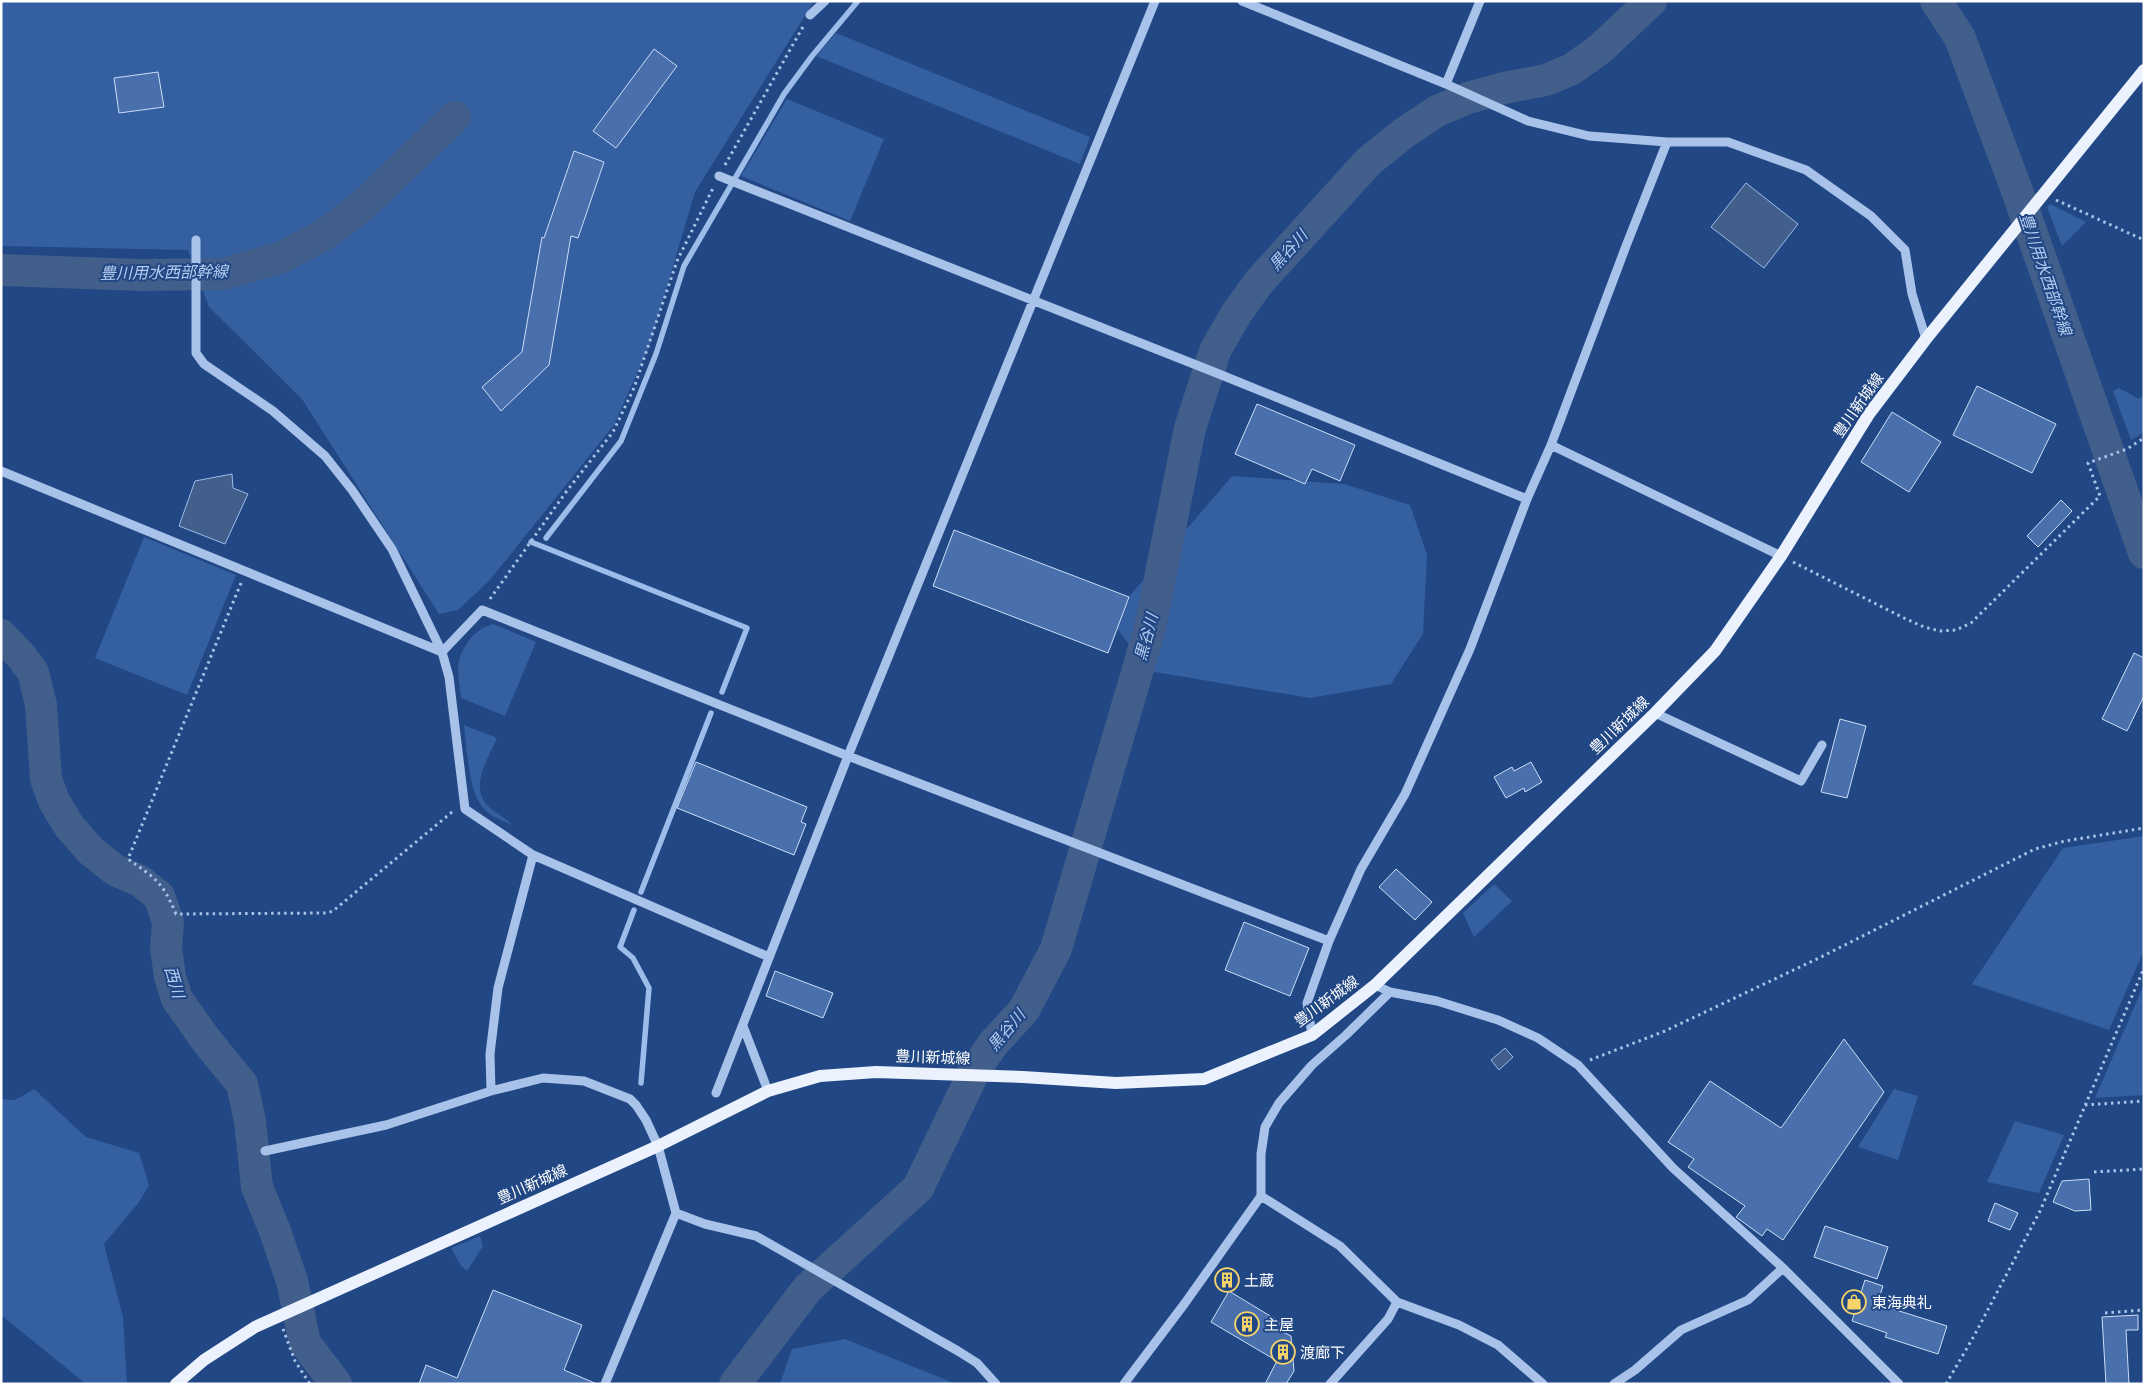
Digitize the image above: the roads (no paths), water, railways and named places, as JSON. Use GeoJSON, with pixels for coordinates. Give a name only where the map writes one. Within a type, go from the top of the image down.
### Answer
{"type":"FeatureCollection","features":[{"type":"Feature","properties":{"kind":"main road","name":"豊川新城線"},"geometry":{"type":"LineString","coordinates":[[176,1384],[204,1360],[255,1327],[658,1146],[768,1091],[820,1076],[876,1072],[1003,1076],[1116,1083],[1204,1079],[1312,1035],[1375,985],[1654,714],[1715,651],[1781,556],[1869,414],[1926,339],[2144,70]]}},
{"type":"Feature","properties":{"kind":"street"},"geometry":{"type":"LineString","coordinates":[[810,14],[825,1]]}},
{"type":"Feature","properties":{"kind":"street"},"geometry":{"type":"LineString","coordinates":[[716,1093],[848,756],[1155,1]]}},
{"type":"Feature","properties":{"kind":"street"},"geometry":{"type":"LineString","coordinates":[[1242,1],[1446,84],[1528,121],[1589,136],[1667,142],[1728,142],[1806,170],[1871,216],[1905,250],[1912,294],[1926,339]]}},
{"type":"Feature","properties":{"kind":"street"},"geometry":{"type":"LineString","coordinates":[[1446,84],[1480,1]]}},
{"type":"Feature","properties":{"kind":"street"},"geometry":{"type":"LineString","coordinates":[[1312,1035],[1307,1003],[1329,941],[1361,869],[1410,785],[1470,649],[1551,445],[1622,255],[1667,142]]}},
{"type":"Feature","properties":{"kind":"street"},"geometry":{"type":"LineString","coordinates":[[719,176],[1219,374],[1528,499]]}},
{"type":"Feature","properties":{"kind":"street"},"geometry":{"type":"LineString","coordinates":[[196,240],[196,353],[204,364],[272,411],[325,456],[352,490],[392,549],[442,652],[452,689],[465,809],[533,855],[770,957]]}},
{"type":"Feature","properties":{"kind":"street"},"geometry":{"type":"LineString","coordinates":[[1551,445],[1781,556]]}},
{"type":"Feature","properties":{"kind":"street"},"geometry":{"type":"LineString","coordinates":[[1,471],[442,652]]}},
{"type":"Feature","properties":{"kind":"street"},"geometry":{"type":"LineString","coordinates":[[442,652],[482,610],[848,756],[1329,941]]}},
{"type":"Feature","properties":{"kind":"street"},"geometry":{"type":"LineString","coordinates":[[1654,714],[1801,781],[1822,745]]}},
{"type":"Feature","properties":{"kind":"street"},"geometry":{"type":"LineString","coordinates":[[490,1091],[490,1054],[498,988],[533,855]]}},
{"type":"Feature","properties":{"kind":"street"},"geometry":{"type":"LineString","coordinates":[[1375,985],[1390,992],[1438,1001],[1498,1020],[1538,1038],[1578,1064],[1673,1168],[1783,1268],[1899,1384]]}},
{"type":"Feature","properties":{"kind":"street"},"geometry":{"type":"LineString","coordinates":[[1124,1384],[1185,1304],[1261,1196],[1265,1127],[1279,1102],[1312,1066],[1390,992]]}},
{"type":"Feature","properties":{"kind":"street"},"geometry":{"type":"LineString","coordinates":[[743,1026],[768,1091]]}},
{"type":"Feature","properties":{"kind":"street"},"geometry":{"type":"LineString","coordinates":[[265,1151],[386,1125],[490,1091],[542,1078],[584,1081],[630,1099],[646,1120],[658,1146],[676,1213],[605,1384]]}},
{"type":"Feature","properties":{"kind":"street"},"geometry":{"type":"LineString","coordinates":[[1261,1196],[1340,1246],[1397,1302],[1459,1324],[1498,1345],[1543,1384]]}},
{"type":"Feature","properties":{"kind":"street"},"geometry":{"type":"LineString","coordinates":[[676,1213],[705,1224],[756,1236],[958,1351],[977,1364],[996,1384]]}},
{"type":"Feature","properties":{"kind":"street"},"geometry":{"type":"LineString","coordinates":[[1614,1384],[1635,1370],[1681,1330],[1748,1300],[1783,1268]]}},
{"type":"Feature","properties":{"kind":"street"},"geometry":{"type":"LineString","coordinates":[[1330,1384],[1388,1318],[1397,1302]]}},
{"type":"Feature","properties":{"kind":"waterway"},"geometry":{"type":"LineString","coordinates":[[546,538],[621,441],[656,354],[684,266],[784,94],[812,56],[858,1]]}},
{"type":"Feature","properties":{"kind":"waterway","name":"黒谷川"},"geometry":{"type":"LineString","coordinates":[[735,1384],[808,1288],[918,1188],[973,1074],[992,1045],[1024,1010],[1056,949],[1150,628],[1190,428],[1215,351],[1236,314],[1259,282],[1369,161],[1404,133],[1437,111],[1468,98],[1504,88],[1546,80],[1572,69],[1600,49],[1651,1]]}},
{"type":"Feature","properties":{"kind":"waterway","name":"豊川用水西部幹線"},"geometry":{"type":"LineString","coordinates":[[1936,1],[1960,38],[2016,188],[2144,553]]}},
{"type":"Feature","properties":{"kind":"waterway","name":"豊川用水西部幹線"},"geometry":{"type":"LineString","coordinates":[[1,270],[141,275],[223,274],[282,257],[325,234],[362,206],[455,117]]}},
{"type":"Feature","properties":{"kind":"waterway"},"geometry":{"type":"LineString","coordinates":[[531,542],[747,628],[722,692]]}},
{"type":"Feature","properties":{"kind":"waterway","name":"西川"},"geometry":{"type":"LineString","coordinates":[[1,635],[33,672],[41,705],[46,779],[54,801],[69,826],[91,851],[115,870],[140,881],[159,896],[168,922],[166,948],[170,977],[177,999],[206,1040],[242,1084],[250,1121],[257,1187],[275,1231],[292,1281],[305,1343],[336,1384]]}},
{"type":"Feature","properties":{"kind":"waterway"},"geometry":{"type":"LineString","coordinates":[[641,892],[711,713]]}},
{"type":"Feature","properties":{"kind":"waterway"},"geometry":{"type":"LineString","coordinates":[[634,910],[620,947],[633,958],[649,988],[641,1083]]}},
{"type":"Feature","properties":{"kind":"place","name":"土蔵"},"geometry":{"type":"Point","coordinates":[1227,1280]}},
{"type":"Feature","properties":{"kind":"place","name":"東海典礼"},"geometry":{"type":"Point","coordinates":[1854,1302]}},
{"type":"Feature","properties":{"kind":"place","name":"主屋"},"geometry":{"type":"Point","coordinates":[1247,1324]}},
{"type":"Feature","properties":{"kind":"place","name":"渡廊下"},"geometry":{"type":"Point","coordinates":[1283,1352]}}]}
